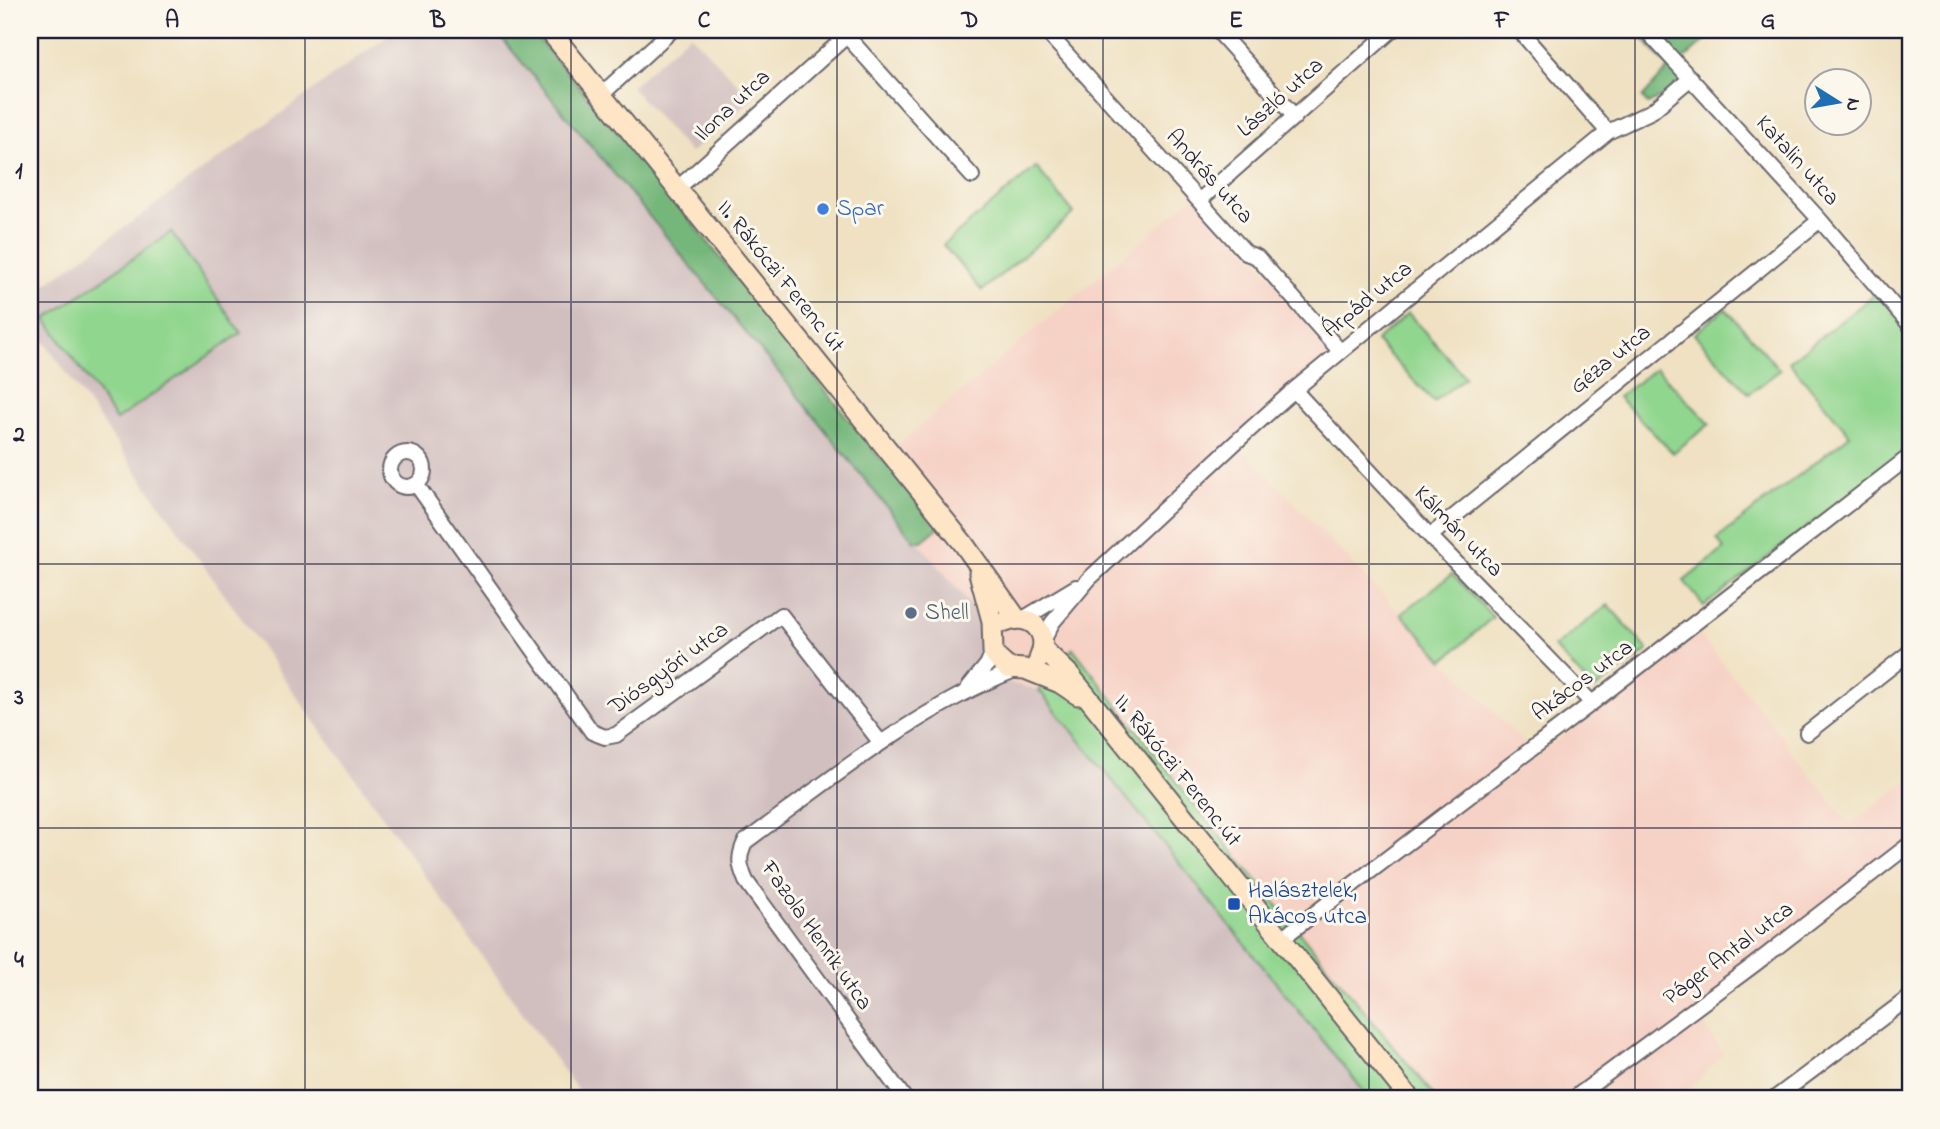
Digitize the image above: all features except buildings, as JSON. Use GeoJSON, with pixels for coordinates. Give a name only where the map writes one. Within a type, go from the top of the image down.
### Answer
{"type":"FeatureCollection","features":[{"type":"Feature","properties":{"kind":"main road","name":"II. Rákóczi Ferenc út"},"geometry":{"type":"LineString","coordinates":[[548,30],[602,94],[1020,619],[1040,631],[1043,645],[1410,1099]]}},
{"type":"Feature","properties":{"kind":"main road","name":"II. Rákóczi Ferenc út"},"geometry":{"type":"LineString","coordinates":[[973,557],[983,585],[994,644],[1002,664],[1059,683],[1091,703]]}},
{"type":"Feature","properties":{"kind":"main road"},"geometry":{"type":"LineString","coordinates":[[994,644],[999,627],[1007,621],[1020,619]]}},
{"type":"Feature","properties":{"kind":"main road"},"geometry":{"type":"LineString","coordinates":[[1020,669],[1033,665],[1043,645]]}},
{"type":"Feature","properties":{"kind":"street"},"geometry":{"type":"LineString","coordinates":[[602,94],[672,30]]}},
{"type":"Feature","properties":{"kind":"street","name":"András utca"},"geometry":{"type":"LineString","coordinates":[[1045,30],[1246,253],[1257,257],[1340,351]]}},
{"type":"Feature","properties":{"kind":"street"},"geometry":{"type":"LineString","coordinates":[[1217,30],[1295,117]]}},
{"type":"Feature","properties":{"kind":"street"},"geometry":{"type":"LineString","coordinates":[[1519,30],[1608,132]]}},
{"type":"Feature","properties":{"kind":"street","name":"Katalin utca"},"geometry":{"type":"LineString","coordinates":[[1646,30],[1820,220],[1910,325]]}},
{"type":"Feature","properties":{"kind":"street"},"geometry":{"type":"LineString","coordinates":[[850,32],[972,176]]}},
{"type":"Feature","properties":{"kind":"street","name":"Ilona utca"},"geometry":{"type":"LineString","coordinates":[[677,189],[850,32]]}},
{"type":"Feature","properties":{"kind":"street","name":"László utca"},"geometry":{"type":"LineString","coordinates":[[1200,200],[1295,117],[1382,33]]}},
{"type":"Feature","properties":{"kind":"street","name":"Árpád utca"},"geometry":{"type":"LineString","coordinates":[[1043,645],[1052,623],[1089,579],[1294,390],[1608,132],[1652,111],[1691,78]]}},
{"type":"Feature","properties":{"kind":"street","name":"Géza utca"},"geometry":{"type":"LineString","coordinates":[[1430,536],[1820,220]]}},
{"type":"Feature","properties":{"kind":"street","name":"Kálmán utca"},"geometry":{"type":"LineString","coordinates":[[1294,390],[1430,536],[1592,703]]}},
{"type":"Feature","properties":{"kind":"street","name":"Akácos utca"},"geometry":{"type":"LineString","coordinates":[[1281,939],[1592,703],[1910,456]]}},
{"type":"Feature","properties":{"kind":"street","name":"Diósgyőri utca"},"geometry":{"type":"LineString","coordinates":[[416,484],[592,732],[604,737],[616,735],[781,615],[881,743]]}},
{"type":"Feature","properties":{"kind":"street","name":"Árpád utca"},"geometry":{"type":"LineString","coordinates":[[1020,619],[1089,579]]}},
{"type":"Feature","properties":{"kind":"street"},"geometry":{"type":"LineString","coordinates":[[966,690],[987,665],[994,644]]}},
{"type":"Feature","properties":{"kind":"street"},"geometry":{"type":"LineString","coordinates":[[1807,733],[1910,652]]}},
{"type":"Feature","properties":{"kind":"street"},"geometry":{"type":"LineString","coordinates":[[966,690],[1020,669]]}},
{"type":"Feature","properties":{"kind":"street","name":"Fazola Henrik utca"},"geometry":{"type":"LineString","coordinates":[[905,1099],[746,881],[739,865],[740,853],[745,842],[881,743],[966,690]]}},
{"type":"Feature","properties":{"kind":"street","name":"Páger Antal utca"},"geometry":{"type":"LineString","coordinates":[[1573,1099],[1755,964],[1910,844]]}},
{"type":"Feature","properties":{"kind":"street"},"geometry":{"type":"LineString","coordinates":[[1774,1099],[1910,997]]}},
{"type":"Feature","properties":{"kind":"shaded area"},"geometry":{"type":"Polygon","coordinates":[[[396,30],[495,30],[987,625],[983,651],[1001,681],[1039,690],[1370,1099],[584,1099],[30,322],[30,296],[396,30]]]}},
{"type":"Feature","properties":{"kind":"shaded area"},"geometry":{"type":"Polygon","coordinates":[[[690,34],[752,99],[690,153],[631,87],[690,34]]]}},
{"type":"Feature","properties":{"kind":"shaded area"},"geometry":{"type":"Polygon","coordinates":[[[1196,195],[1340,351],[1236,442],[1535,757],[1699,634],[1851,824],[1910,780],[1910,850],[1696,1012],[1724,1054],[1680,1099],[1437,1099],[1204,817],[1074,649],[1039,690],[1001,681],[983,651],[987,625],[890,509],[878,456],[908,436],[1196,195]]]}},
{"type":"Feature","properties":{"kind":"green space"},"geometry":{"type":"Polygon","coordinates":[[[495,30],[531,30],[668,192],[878,456],[889,464],[940,526],[922,541],[914,541],[785,380],[495,30]]]}},
{"type":"Feature","properties":{"kind":"green space"},"geometry":{"type":"Polygon","coordinates":[[[1635,30],[1717,30],[1682,61],[1681,81],[1648,104],[1642,98],[1669,68],[1635,30]]]}},
{"type":"Feature","properties":{"kind":"green space"},"geometry":{"type":"Polygon","coordinates":[[[1036,167],[1074,213],[982,291],[943,245],[1036,167]]]}},
{"type":"Feature","properties":{"kind":"green space"},"geometry":{"type":"Polygon","coordinates":[[[171,232],[241,333],[116,420],[46,319],[171,232]]]}},
{"type":"Feature","properties":{"kind":"green space"},"geometry":{"type":"Polygon","coordinates":[[[1878,292],[1910,330],[1910,448],[1704,606],[1684,581],[1724,549],[1717,539],[1850,435],[1789,362],[1878,292]]]}},
{"type":"Feature","properties":{"kind":"green space"},"geometry":{"type":"Polygon","coordinates":[[[1725,308],[1780,370],[1749,394],[1694,334],[1725,308]]]}},
{"type":"Feature","properties":{"kind":"green space"},"geometry":{"type":"Polygon","coordinates":[[[1408,313],[1465,377],[1434,402],[1376,341],[1408,313]]]}},
{"type":"Feature","properties":{"kind":"green space"},"geometry":{"type":"Polygon","coordinates":[[[1656,368],[1710,424],[1673,453],[1618,397],[1656,368]]]}},
{"type":"Feature","properties":{"kind":"green space"},"geometry":{"type":"Polygon","coordinates":[[[1452,574],[1493,617],[1444,660],[1401,614],[1452,574]]]}},
{"type":"Feature","properties":{"kind":"green space"},"geometry":{"type":"Polygon","coordinates":[[[1608,605],[1648,650],[1594,690],[1554,647],[1608,605]]]}},
{"type":"Feature","properties":{"kind":"green space"},"geometry":{"type":"Polygon","coordinates":[[[1073,648],[1204,817],[1437,1099],[1370,1099],[1039,690],[1073,648]]]}},
{"type":"Feature","properties":{"kind":"place","name":"Spar"},"geometry":{"type":"Point","coordinates":[823,209]}},
{"type":"Feature","properties":{"kind":"place","name":"Shell"},"geometry":{"type":"Point","coordinates":[911,613]}},
{"type":"Feature","properties":{"kind":"place","name":"Halásztelek, Akácos utca"},"geometry":{"type":"Point","coordinates":[1234,904]}}]}
